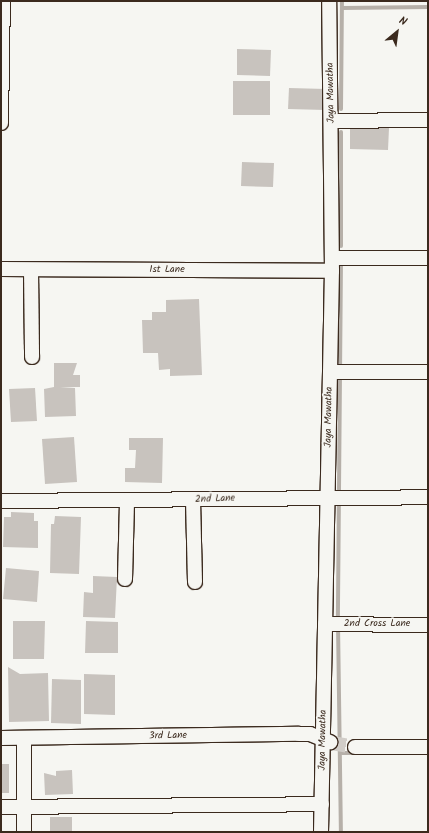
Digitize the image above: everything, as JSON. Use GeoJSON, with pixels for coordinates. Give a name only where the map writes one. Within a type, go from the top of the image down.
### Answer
{"type":"FeatureCollection","features":[{"type":"Feature","properties":{"kind":"street"},"geometry":{"type":"LineString","coordinates":[[1,123],[3,1]]}},
{"type":"Feature","properties":{"kind":"street","name":"Jaya Mawatha"},"geometry":{"type":"LineString","coordinates":[[321,832],[328,741],[325,624],[332,265],[329,1]]}},
{"type":"Feature","properties":{"kind":"street"},"geometry":{"type":"LineString","coordinates":[[331,120],[428,120]]}},
{"type":"Feature","properties":{"kind":"street","name":"1st Lane"},"geometry":{"type":"LineString","coordinates":[[1,269],[31,270],[332,265],[428,258]]}},
{"type":"Feature","properties":{"kind":"street"},"geometry":{"type":"LineString","coordinates":[[31,270],[32,357]]}},
{"type":"Feature","properties":{"kind":"street"},"geometry":{"type":"LineString","coordinates":[[330,372],[428,372]]}},
{"type":"Feature","properties":{"kind":"street","name":"2nd Lane"},"geometry":{"type":"LineString","coordinates":[[1,501],[193,500],[328,496],[428,497]]}},
{"type":"Feature","properties":{"kind":"street"},"geometry":{"type":"LineString","coordinates":[[193,500],[195,582]]}},
{"type":"Feature","properties":{"kind":"street"},"geometry":{"type":"LineString","coordinates":[[125,579],[127,501]]}},
{"type":"Feature","properties":{"kind":"street","name":"2nd Cross Lane"},"geometry":{"type":"LineString","coordinates":[[325,624],[428,625]]}},
{"type":"Feature","properties":{"kind":"street","name":"3rd Lane"},"geometry":{"type":"LineString","coordinates":[[1,738],[299,734],[328,741]]}},
{"type":"Feature","properties":{"kind":"street"},"geometry":{"type":"LineString","coordinates":[[24,738],[24,832]]}},
{"type":"Feature","properties":{"kind":"street"},"geometry":{"type":"LineString","coordinates":[[355,747],[428,747]]}},
{"type":"Feature","properties":{"kind":"street"},"geometry":{"type":"LineString","coordinates":[[1,807],[322,804]]}},
{"type":"Feature","properties":{"kind":"building"},"geometry":{"type":"Polygon","coordinates":[[[237,49],[271,50],[270,76],[237,75],[237,49]]]}},
{"type":"Feature","properties":{"kind":"building"},"geometry":{"type":"Polygon","coordinates":[[[233,81],[270,81],[270,115],[233,115],[233,81]]]}},
{"type":"Feature","properties":{"kind":"building"},"geometry":{"type":"Polygon","coordinates":[[[289,88],[326,89],[325,110],[288,109],[289,88]]]}},
{"type":"Feature","properties":{"kind":"building"},"geometry":{"type":"Polygon","coordinates":[[[350,127],[389,128],[388,150],[350,149],[350,127]]]}},
{"type":"Feature","properties":{"kind":"building"},"geometry":{"type":"Polygon","coordinates":[[[242,162],[274,163],[273,187],[241,186],[242,162]]]}},
{"type":"Feature","properties":{"kind":"building"},"geometry":{"type":"Polygon","coordinates":[[[199,299],[202,375],[170,376],[170,369],[159,370],[158,353],[143,353],[142,320],[152,320],[152,312],[166,312],[166,300],[199,299]]]}},
{"type":"Feature","properties":{"kind":"building"},"geometry":{"type":"Polygon","coordinates":[[[54,363],[77,363],[73,375],[80,375],[80,387],[60,387],[75,388],[76,416],[45,417],[44,389],[54,387],[54,363]]]}},
{"type":"Feature","properties":{"kind":"building"},"geometry":{"type":"Polygon","coordinates":[[[35,388],[37,421],[11,422],[9,389],[35,388]]]}},
{"type":"Feature","properties":{"kind":"building"},"geometry":{"type":"Polygon","coordinates":[[[74,437],[77,482],[45,484],[42,439],[74,437]]]}},
{"type":"Feature","properties":{"kind":"building"},"geometry":{"type":"Polygon","coordinates":[[[129,438],[163,438],[162,483],[125,482],[125,468],[135,468],[136,450],[129,450],[129,438]]]}},
{"type":"Feature","properties":{"kind":"building"},"geometry":{"type":"Polygon","coordinates":[[[11,512],[34,513],[34,521],[38,521],[38,548],[3,547],[4,517],[11,517],[11,512]]]}},
{"type":"Feature","properties":{"kind":"building"},"geometry":{"type":"Polygon","coordinates":[[[55,516],[81,517],[79,574],[50,573],[51,524],[54,524],[55,516]]]}},
{"type":"Feature","properties":{"kind":"building"},"geometry":{"type":"Polygon","coordinates":[[[6,568],[39,571],[37,602],[3,599],[6,568]]]}},
{"type":"Feature","properties":{"kind":"building"},"geometry":{"type":"Polygon","coordinates":[[[93,576],[117,577],[115,618],[83,617],[84,592],[93,593],[93,576]]]}},
{"type":"Feature","properties":{"kind":"building"},"geometry":{"type":"Polygon","coordinates":[[[13,621],[45,621],[44,659],[13,659],[13,621]]]}},
{"type":"Feature","properties":{"kind":"building"},"geometry":{"type":"Polygon","coordinates":[[[86,621],[118,622],[118,653],[85,653],[86,621]]]}},
{"type":"Feature","properties":{"kind":"building"},"geometry":{"type":"Polygon","coordinates":[[[8,667],[20,674],[48,673],[49,721],[9,722],[8,667]]]}},
{"type":"Feature","properties":{"kind":"building"},"geometry":{"type":"Polygon","coordinates":[[[84,674],[115,675],[115,715],[84,714],[84,674]]]}},
{"type":"Feature","properties":{"kind":"building"},"geometry":{"type":"Polygon","coordinates":[[[52,679],[81,680],[81,724],[51,723],[52,679]]]}},
{"type":"Feature","properties":{"kind":"building"},"geometry":{"type":"Polygon","coordinates":[[[1,764],[9,764],[9,793],[1,793],[1,764]]]}},
{"type":"Feature","properties":{"kind":"building"},"geometry":{"type":"Polygon","coordinates":[[[72,770],[73,794],[45,795],[44,773],[56,776],[56,771],[72,770]]]}},
{"type":"Feature","properties":{"kind":"building"},"geometry":{"type":"Polygon","coordinates":[[[50,817],[72,817],[72,832],[50,832],[50,817]]]}},
{"type":"Feature","properties":{"kind":"waterway"},"geometry":{"type":"LineString","coordinates":[[341,109],[342,1]]}},
{"type":"Feature","properties":{"kind":"waterway"},"geometry":{"type":"LineString","coordinates":[[342,8],[428,7]]}},
{"type":"Feature","properties":{"kind":"waterway"},"geometry":{"type":"LineString","coordinates":[[341,132],[341,246]]}},
{"type":"Feature","properties":{"kind":"waterway"},"geometry":{"type":"LineString","coordinates":[[341,260],[338,624],[341,832]]}},
{"type":"Feature","properties":{"kind":"waterway"},"geometry":{"type":"LineString","coordinates":[[342,753],[358,753]]}},
{"type":"Feature","properties":{"kind":"tunnel"},"geometry":{"type":"LineString","coordinates":[[332,743],[355,747]]}}]}
